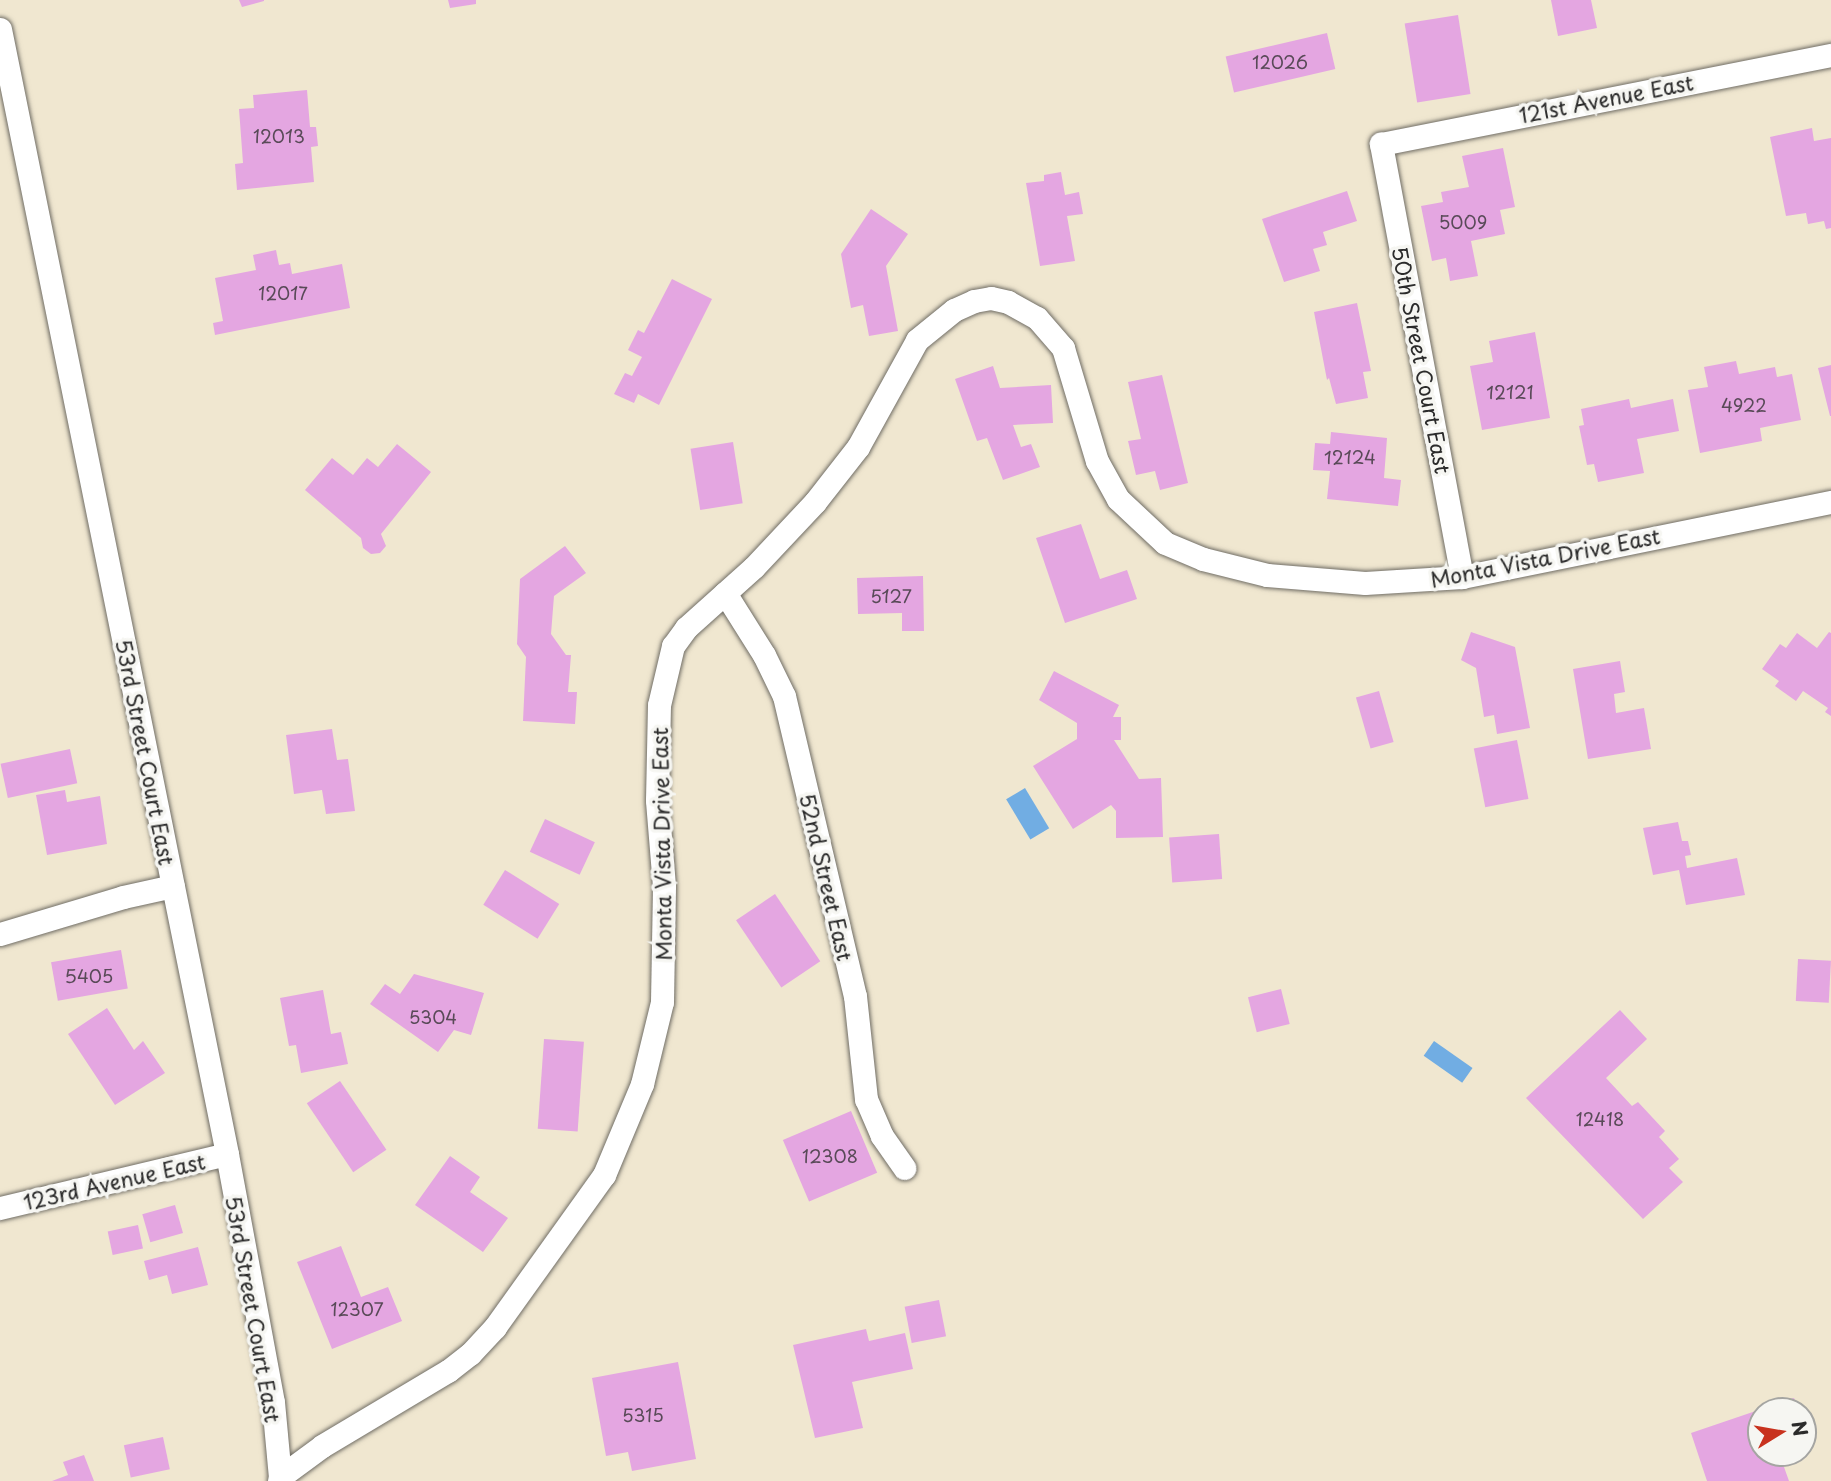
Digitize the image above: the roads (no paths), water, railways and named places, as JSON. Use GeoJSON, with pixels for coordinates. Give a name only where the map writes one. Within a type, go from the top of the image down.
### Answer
{"type":"FeatureCollection","features":[{"type":"Feature","properties":{"kind":"street","name":"53rd Street Court East"},"geometry":{"type":"LineString","coordinates":[[0,29],[227,1154],[273,1402],[279,1479]]}},
{"type":"Feature","properties":{"kind":"street","name":"121st Avenue East"},"geometry":{"type":"LineString","coordinates":[[1381,144],[1831,55]]}},
{"type":"Feature","properties":{"kind":"street","name":"50th Street Court East"},"geometry":{"type":"LineString","coordinates":[[1381,144],[1462,577]]}},
{"type":"Feature","properties":{"kind":"street","name":"Monta Vista Drive East"},"geometry":{"type":"LineString","coordinates":[[279,1479],[322,1446],[448,1371],[470,1354],[495,1327],[604,1175],[642,1084],[662,1002],[664,886],[657,786],[659,705],[673,646],[686,628],[754,567],[815,502],[859,447],[917,340],[954,310],[974,301],[991,298],[1007,302],[1037,318],[1063,348],[1106,479],[1118,499],[1165,543],[1203,559],[1267,575],[1365,583],[1462,577],[1831,502]]}},
{"type":"Feature","properties":{"kind":"street","name":"52nd Street East"},"geometry":{"type":"LineString","coordinates":[[725,593],[764,655],[784,696],[855,996],[866,1099],[882,1136],[904,1168]]}},
{"type":"Feature","properties":{"kind":"street"},"geometry":{"type":"LineString","coordinates":[[0,934],[123,897],[173,886]]}},
{"type":"Feature","properties":{"kind":"street","name":"123rd Avenue East"},"geometry":{"type":"LineString","coordinates":[[0,1208],[227,1154]]}},
{"type":"Feature","properties":{"kind":"water"},"geometry":{"type":"Polygon","coordinates":[[[1025,788],[1049,828],[1030,840],[1006,799],[1025,788]]]}},
{"type":"Feature","properties":{"kind":"water"},"geometry":{"type":"Polygon","coordinates":[[[1434,1041],[1473,1068],[1462,1083],[1424,1056],[1434,1041]]]}}]}
